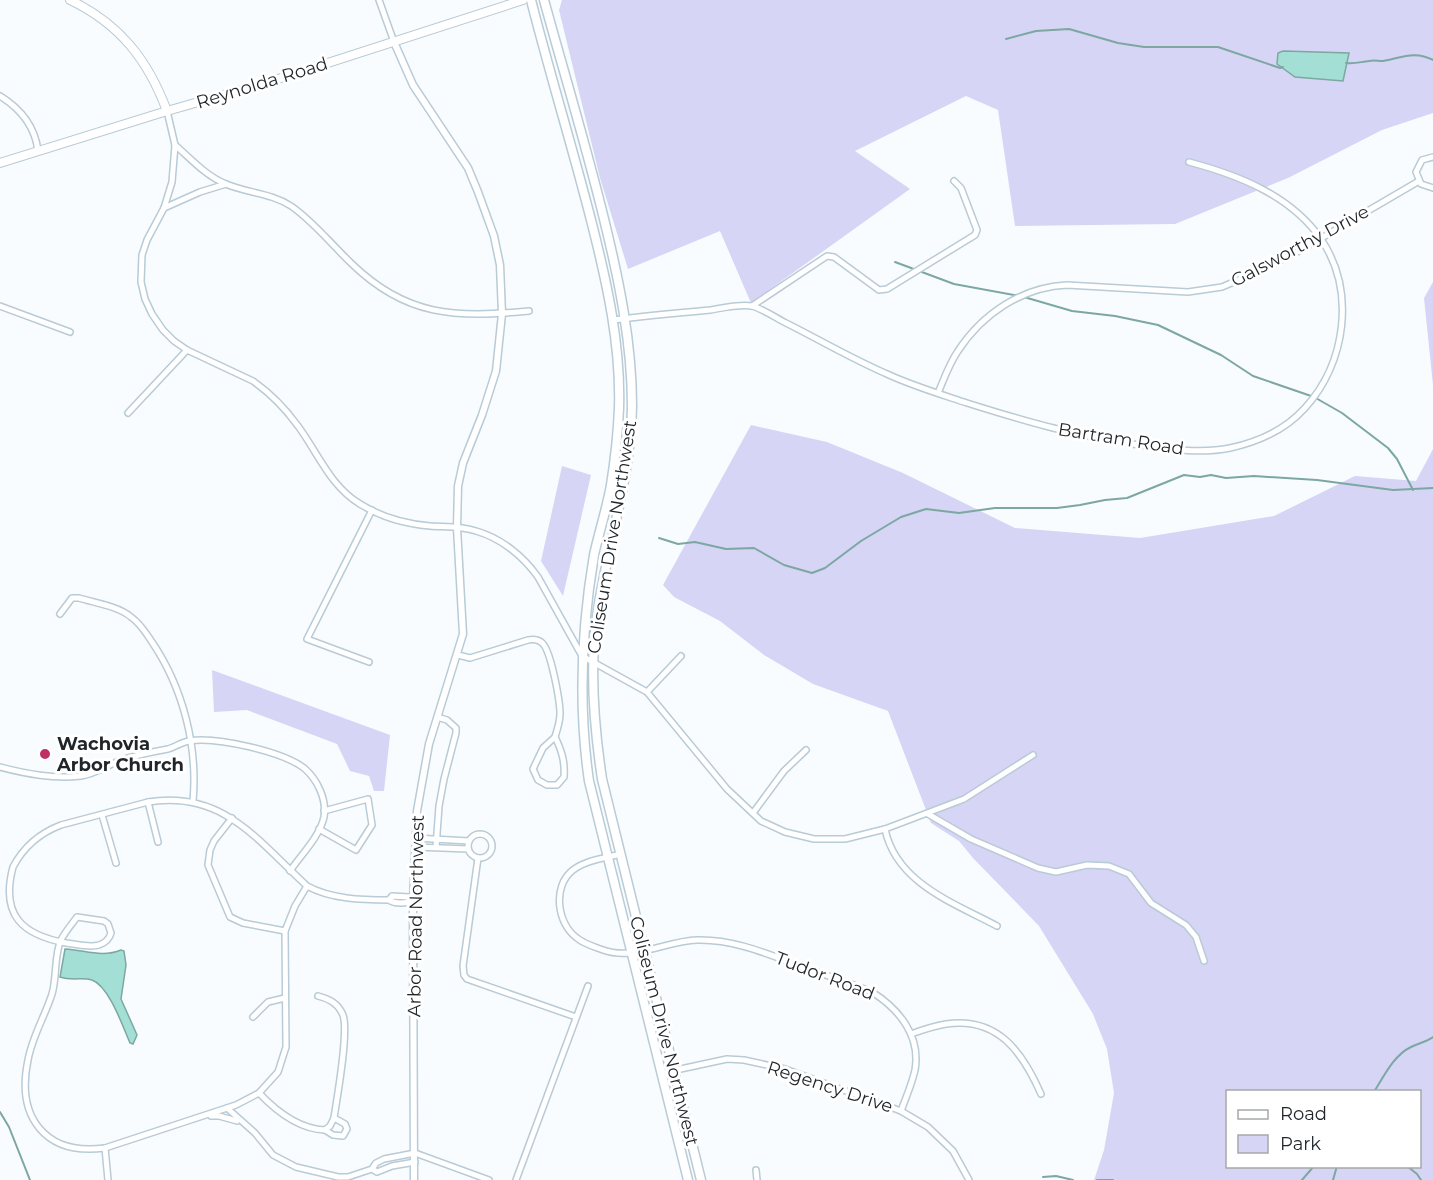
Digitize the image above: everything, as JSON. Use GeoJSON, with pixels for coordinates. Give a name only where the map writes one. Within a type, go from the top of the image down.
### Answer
{"type":"FeatureCollection","features":[{"type":"Feature","properties":{"kind":"main road"},"geometry":{"type":"LineString","coordinates":[[70,0],[99,17],[127,42],[157,84],[167,111]]}},
{"type":"Feature","properties":{"kind":"main road","name":"Reynolda Road"},"geometry":{"type":"LineString","coordinates":[[0,164],[523,0]]}},
{"type":"Feature","properties":{"kind":"main road","name":"Coliseum Drive Northwest"},"geometry":{"type":"LineString","coordinates":[[531,0],[582,182],[613,320],[619,406],[611,485],[595,553],[586,610],[582,656],[583,740],[589,782],[688,1180]]}},
{"type":"Feature","properties":{"kind":"main road","name":"Coliseum Drive Northwest"},"geometry":{"type":"LineString","coordinates":[[544,0],[594,179],[626,319],[632,406],[624,487],[596,618],[593,662],[596,739],[602,779],[701,1180]]}},
{"type":"Feature","properties":{"kind":"street","name":"Arbor Road Northwest"},"geometry":{"type":"LineString","coordinates":[[379,0],[393,42],[413,85],[463,159],[478,192],[494,236],[500,265],[502,314],[492,387],[459,474],[458,528],[463,634],[437,717],[422,778],[415,838],[414,1180]]}},
{"type":"Feature","properties":{"kind":"street"},"geometry":{"type":"LineString","coordinates":[[0,96],[17,108],[31,126],[36,136],[38,151]]}},
{"type":"Feature","properties":{"kind":"street"},"geometry":{"type":"LineString","coordinates":[[167,111],[175,145],[172,182],[164,208],[147,240],[142,255],[141,282],[145,299],[162,330],[187,350],[252,381],[267,392],[298,425],[326,471],[339,487],[359,503],[372,510],[411,523],[476,531],[500,541],[531,567],[582,656],[648,692],[728,789],[760,821],[785,832],[814,839],[845,839],[885,829],[964,800],[1033,754]]}},
{"type":"Feature","properties":{"kind":"street"},"geometry":{"type":"LineString","coordinates":[[175,145],[206,173],[226,184],[260,193],[290,205],[372,282],[404,301],[451,314],[502,314],[529,311]]}},
{"type":"Feature","properties":{"kind":"street"},"geometry":{"type":"LineString","coordinates":[[1433,157],[1426,158],[1419,163],[1416,172],[1419,181],[1424,186],[1433,188]]}},
{"type":"Feature","properties":{"kind":"street","name":"Bartram Road"},"geometry":{"type":"LineString","coordinates":[[752,306],[920,389],[1053,430],[1159,448],[1205,450],[1231,448],[1264,437],[1291,420],[1304,409],[1321,386],[1338,347],[1342,322],[1342,295],[1333,263],[1320,239],[1299,216],[1261,189],[1237,177],[1189,162]]}},
{"type":"Feature","properties":{"kind":"street"},"geometry":{"type":"LineString","coordinates":[[613,320],[752,306],[830,256],[879,290],[887,289],[975,235],[977,230],[961,188],[954,181]]}},
{"type":"Feature","properties":{"kind":"street","name":"Galsworthy Drive"},"geometry":{"type":"LineString","coordinates":[[938,393],[957,352],[977,327],[994,311],[1033,291],[1052,285],[1165,292],[1211,290],[1259,271],[1320,239],[1419,181]]}},
{"type":"Feature","properties":{"kind":"street"},"geometry":{"type":"LineString","coordinates":[[164,208],[200,192],[226,184]]}},
{"type":"Feature","properties":{"kind":"street"},"geometry":{"type":"LineString","coordinates":[[0,306],[70,332]]}},
{"type":"Feature","properties":{"kind":"street"},"geometry":{"type":"LineString","coordinates":[[128,413],[187,350]]}},
{"type":"Feature","properties":{"kind":"street"},"geometry":{"type":"LineString","coordinates":[[369,662],[307,639],[372,510]]}},
{"type":"Feature","properties":{"kind":"street"},"geometry":{"type":"LineString","coordinates":[[60,614],[72,598],[116,609],[134,618],[155,647],[173,682],[187,721],[194,763],[193,801]]}},
{"type":"Feature","properties":{"kind":"street"},"geometry":{"type":"LineString","coordinates":[[458,655],[470,658],[528,640],[542,642],[550,660],[559,702],[560,722],[555,737],[543,748],[533,769],[538,780],[547,785],[557,784],[564,777],[565,765],[555,737]]}},
{"type":"Feature","properties":{"kind":"street"},"geometry":{"type":"LineString","coordinates":[[648,692],[681,656]]}},
{"type":"Feature","properties":{"kind":"street"},"geometry":{"type":"LineString","coordinates":[[436,847],[439,806],[456,734],[456,728],[452,723],[437,717]]}},
{"type":"Feature","properties":{"kind":"street"},"geometry":{"type":"LineString","coordinates":[[0,767],[59,778],[85,776],[138,755],[190,741],[218,741],[275,754],[297,763],[306,770],[318,786],[322,796],[324,811],[319,829],[291,871]]}},
{"type":"Feature","properties":{"kind":"street"},"geometry":{"type":"LineString","coordinates":[[753,813],[784,771],[806,750]]}},
{"type":"Feature","properties":{"kind":"street"},"geometry":{"type":"LineString","coordinates":[[319,829],[356,850],[372,825],[368,799],[324,811]]}},
{"type":"Feature","properties":{"kind":"street"},"geometry":{"type":"LineString","coordinates":[[307,886],[295,906],[285,931],[287,1033],[284,1059],[278,1072],[259,1093],[203,1117],[105,1148],[90,1150],[72,1148],[48,1138],[38,1125],[28,1103],[25,1080],[28,1058],[54,987],[60,941],[77,917],[105,921],[111,928],[110,938],[98,945],[60,941],[32,933],[17,925],[5,905],[5,888],[20,856],[38,838],[61,825],[148,802],[193,801],[232,818],[315,891],[392,902],[410,903],[414,900]]}},
{"type":"Feature","properties":{"kind":"street"},"geometry":{"type":"LineString","coordinates":[[148,802],[158,842]]}},
{"type":"Feature","properties":{"kind":"street"},"geometry":{"type":"LineString","coordinates":[[928,814],[971,839],[1038,868],[1056,872],[1087,865],[1109,866],[1129,874],[1151,903],[1186,925],[1196,937],[1204,960]]}},
{"type":"Feature","properties":{"kind":"street"},"geometry":{"type":"LineString","coordinates":[[102,815],[116,863]]}},
{"type":"Feature","properties":{"kind":"street"},"geometry":{"type":"LineString","coordinates":[[232,818],[214,841],[208,865],[230,916],[243,923],[285,931]]}},
{"type":"Feature","properties":{"kind":"street"},"geometry":{"type":"LineString","coordinates":[[885,829],[892,851],[914,879],[997,926]]}},
{"type":"Feature","properties":{"kind":"street"},"geometry":{"type":"LineString","coordinates":[[483,834],[492,842],[490,854],[483,858],[472,855],[468,849],[469,841],[475,835],[483,834]]}},
{"type":"Feature","properties":{"kind":"street"},"geometry":{"type":"LineString","coordinates":[[415,838],[469,841]]}},
{"type":"Feature","properties":{"kind":"street"},"geometry":{"type":"LineString","coordinates":[[415,847],[468,849]]}},
{"type":"Feature","properties":{"kind":"street"},"geometry":{"type":"LineString","coordinates":[[621,854],[587,862],[570,873],[560,894],[562,917],[571,932],[582,941],[615,953],[632,953]]}},
{"type":"Feature","properties":{"kind":"street"},"geometry":{"type":"LineString","coordinates":[[478,858],[463,966],[464,975],[468,979],[576,1017]]}},
{"type":"Feature","properties":{"kind":"street","name":"Tudor Road"},"geometry":{"type":"LineString","coordinates":[[632,953],[697,940],[733,943],[872,992],[887,1001],[901,1015],[911,1034],[914,1046],[916,1064],[901,1111]]}},
{"type":"Feature","properties":{"kind":"street"},"geometry":{"type":"LineString","coordinates":[[516,1180],[588,986]]}},
{"type":"Feature","properties":{"kind":"street"},"geometry":{"type":"LineString","coordinates":[[318,996],[332,1001],[342,1012],[344,1018],[334,1118],[325,1130]]}},
{"type":"Feature","properties":{"kind":"street"},"geometry":{"type":"LineString","coordinates":[[254,1017],[257,1011],[268,1002],[285,998]]}},
{"type":"Feature","properties":{"kind":"street"},"geometry":{"type":"LineString","coordinates":[[911,1034],[936,1026],[958,1023],[987,1029],[1000,1035],[1016,1048],[1033,1075],[1041,1094]]}},
{"type":"Feature","properties":{"kind":"street","name":"Regency Drive"},"geometry":{"type":"LineString","coordinates":[[662,1073],[727,1059],[744,1060],[785,1069],[901,1111],[928,1127],[946,1142],[961,1163],[969,1180]]}},
{"type":"Feature","properties":{"kind":"street"},"geometry":{"type":"LineString","coordinates":[[259,1093],[285,1116],[311,1128],[325,1130],[339,1137],[343,1136],[347,1129],[345,1124],[334,1118]]}},
{"type":"Feature","properties":{"kind":"street"},"geometry":{"type":"LineString","coordinates":[[227,1108],[255,1133],[273,1155],[296,1167],[312,1172],[348,1179],[394,1156],[415,1153],[489,1180]]}},
{"type":"Feature","properties":{"kind":"street"},"geometry":{"type":"LineString","coordinates":[[203,1117],[219,1116],[243,1123]]}},
{"type":"Feature","properties":{"kind":"street"},"geometry":{"type":"LineString","coordinates":[[105,1148],[108,1180]]}},
{"type":"Feature","properties":{"kind":"street"},"geometry":{"type":"LineString","coordinates":[[394,1156],[396,1165]]}},
{"type":"Feature","properties":{"kind":"street"},"geometry":{"type":"LineString","coordinates":[[372,1169],[377,1172],[396,1165],[415,1162]]}},
{"type":"Feature","properties":{"kind":"street"},"geometry":{"type":"LineString","coordinates":[[756,1170],[757,1180]]}},
{"type":"Feature","properties":{"kind":"street"},"geometry":{"type":"LineString","coordinates":[[310,1180],[312,1172]]}},
{"type":"Feature","properties":{"kind":"green space"},"geometry":{"type":"Polygon","coordinates":[[[562,0],[1433,0],[1433,113],[1382,130],[1288,178],[1175,224],[1015,226],[998,110],[966,96],[855,151],[910,189],[751,303],[720,231],[628,269],[600,178],[559,10],[562,0]]]}},
{"type":"Feature","properties":{"kind":"green space"},"geometry":{"type":"Polygon","coordinates":[[[1433,282],[1433,385],[1424,298],[1433,282]]]}},
{"type":"Feature","properties":{"kind":"green space"},"geometry":{"type":"Polygon","coordinates":[[[751,425],[827,442],[903,473],[1015,528],[1140,538],[1274,516],[1355,476],[1416,481],[1433,449],[1433,1180],[1094,1180],[1104,1150],[1114,1093],[1107,1049],[1093,1014],[1039,926],[959,841],[931,823],[888,711],[813,684],[764,655],[720,621],[674,597],[663,585],[751,425]]]}},
{"type":"Feature","properties":{"kind":"green space"},"geometry":{"type":"Polygon","coordinates":[[[562,466],[591,475],[563,596],[541,561],[562,466]]]}},
{"type":"Feature","properties":{"kind":"green space"},"geometry":{"type":"Polygon","coordinates":[[[212,670],[390,735],[384,791],[374,791],[369,776],[350,771],[337,744],[247,710],[214,712],[212,670]]]}},
{"type":"Feature","properties":{"kind":"shaded area"},"geometry":{"type":"Polygon","coordinates":[[[1283,51],[1349,53],[1343,81],[1295,77],[1277,64],[1278,53],[1283,51]]]}},
{"type":"Feature","properties":{"kind":"shaded area"},"geometry":{"type":"Polygon","coordinates":[[[65,949],[100,953],[124,951],[126,965],[121,999],[137,1035],[133,1044],[130,1043],[110,998],[98,984],[88,979],[60,977],[65,949]]]}},
{"type":"Feature","properties":{"kind":"waterway"},"geometry":{"type":"LineString","coordinates":[[1006,39],[1036,31],[1069,29],[1118,43],[1144,47],[1218,47],[1280,68],[1283,67]]}},
{"type":"Feature","properties":{"kind":"waterway"},"geometry":{"type":"LineString","coordinates":[[1346,63],[1383,61],[1414,55],[1433,60]]}},
{"type":"Feature","properties":{"kind":"waterway"},"geometry":{"type":"LineString","coordinates":[[895,262],[954,284],[1019,296]]}},
{"type":"Feature","properties":{"kind":"waterway"},"geometry":{"type":"LineString","coordinates":[[1024,297],[1072,311],[1115,316],[1158,325],[1221,355],[1253,376],[1314,397],[1342,413],[1388,448],[1397,459],[1413,490]]}},
{"type":"Feature","properties":{"kind":"waterway"},"geometry":{"type":"LineString","coordinates":[[659,538],[678,544],[695,542],[726,549],[754,548],[784,565],[812,573],[825,568],[861,541],[901,517],[926,509],[959,513],[995,508],[1057,508],[1080,505],[1127,498],[1184,475],[1317,480],[1393,490],[1433,488]]}},
{"type":"Feature","properties":{"kind":"waterway"},"geometry":{"type":"LineString","coordinates":[[1375,1090],[1399,1055],[1433,1037]]}},
{"type":"Feature","properties":{"kind":"waterway"},"geometry":{"type":"LineString","coordinates":[[0,1112],[9,1127],[30,1180]]}},
{"type":"Feature","properties":{"kind":"waterway"},"geometry":{"type":"LineString","coordinates":[[1302,1180],[1312,1168]]}},
{"type":"Feature","properties":{"kind":"waterway"},"geometry":{"type":"LineString","coordinates":[[1333,1180],[1336,1168]]}},
{"type":"Feature","properties":{"kind":"waterway"},"geometry":{"type":"LineString","coordinates":[[1410,1168],[1421,1180]]}},
{"type":"Feature","properties":{"kind":"waterway"},"geometry":{"type":"LineString","coordinates":[[1043,1177],[1056,1176],[1073,1180]]}},
{"type":"Feature","properties":{"kind":"waterway"},"geometry":{"type":"LineString","coordinates":[[1097,1180],[1113,1180]]}},
{"type":"Feature","properties":{"kind":"place","name":"Wachovia Arbor Church"},"geometry":{"type":"Point","coordinates":[45,754]}}]}
